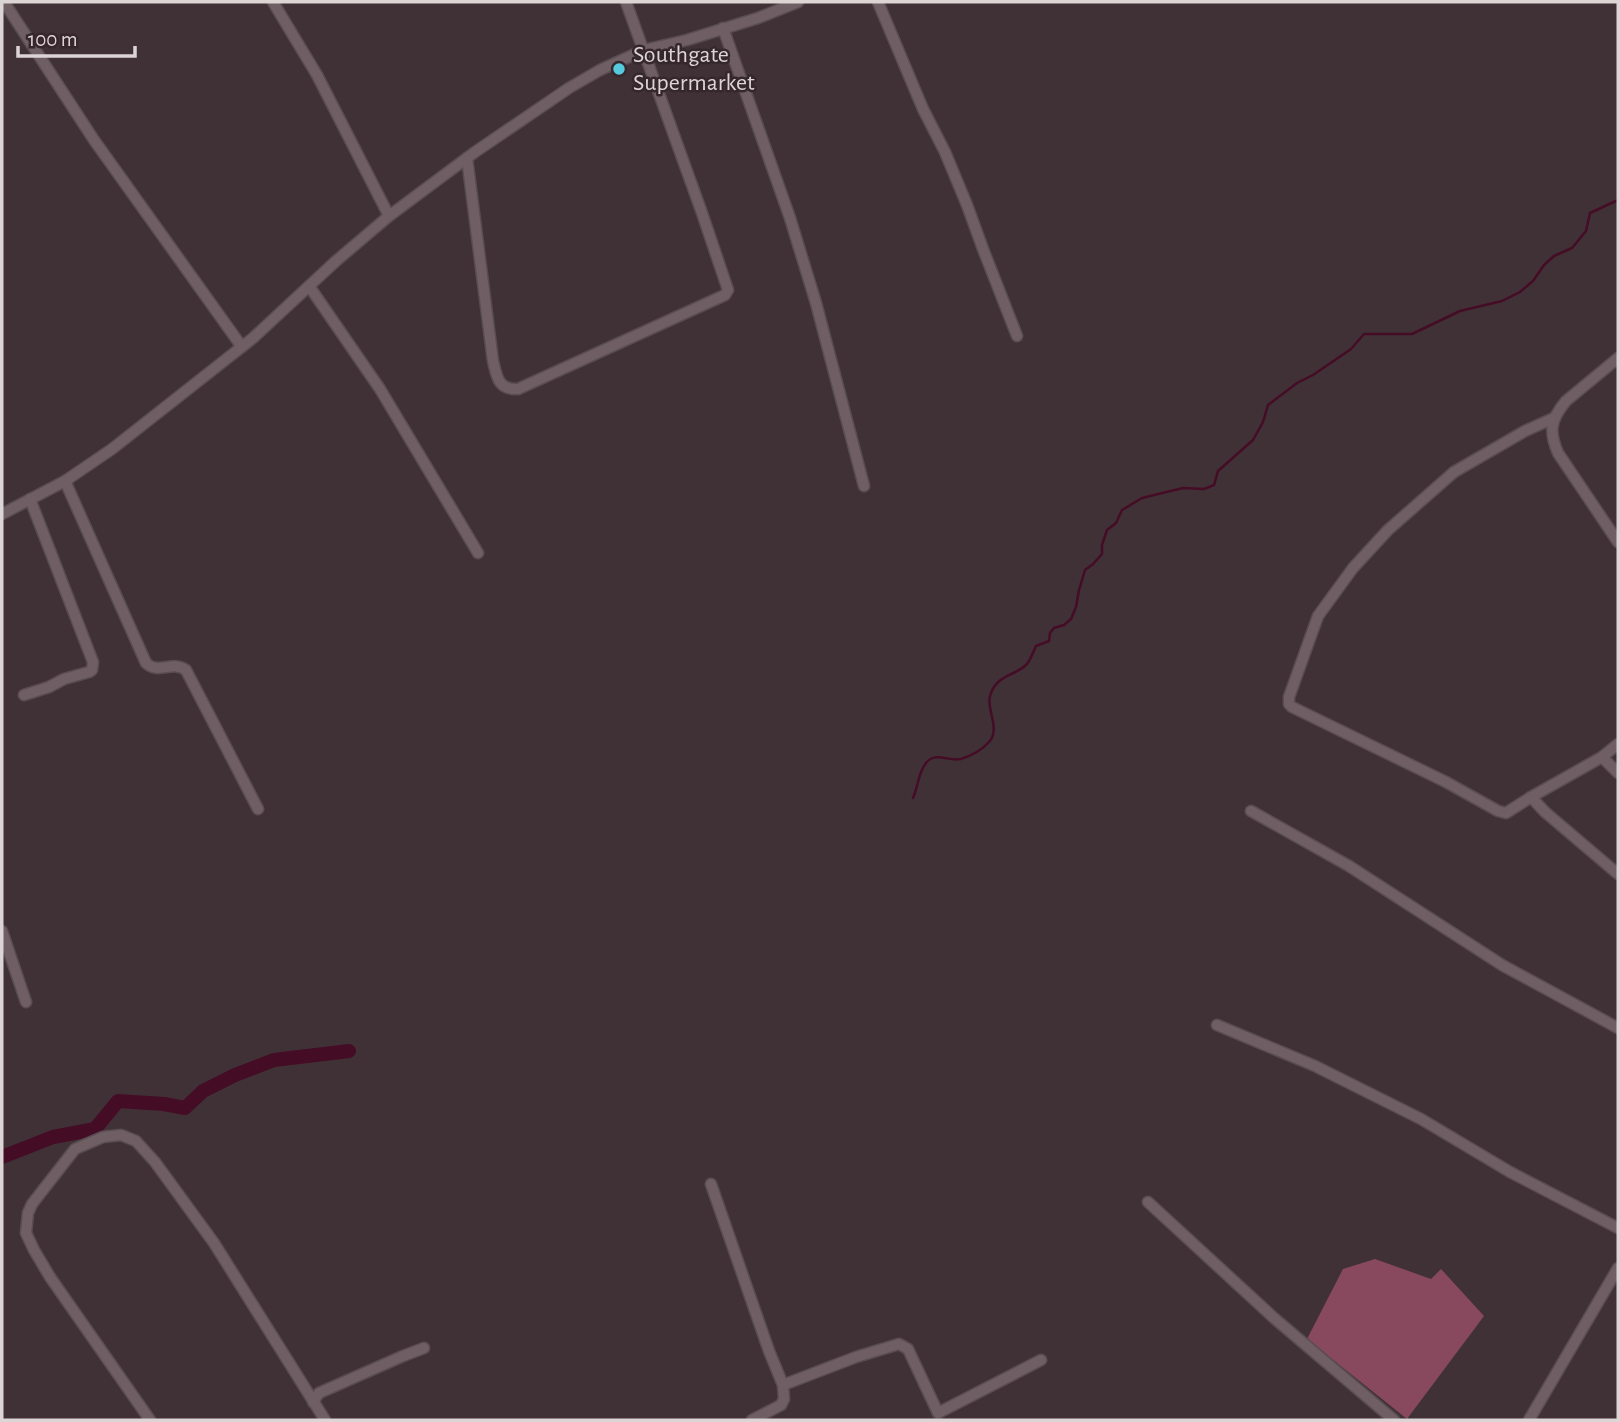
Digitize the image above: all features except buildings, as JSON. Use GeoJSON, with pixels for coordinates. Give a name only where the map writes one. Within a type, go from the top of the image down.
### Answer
{"type":"FeatureCollection","features":[{"type":"Feature","properties":{"kind":"street"},"geometry":{"type":"LineString","coordinates":[[4,2],[94,141],[243,347]]}},
{"type":"Feature","properties":{"kind":"street"},"geometry":{"type":"LineString","coordinates":[[274,2],[317,75],[389,216]]}},
{"type":"Feature","properties":{"kind":"street"},"geometry":{"type":"LineString","coordinates":[[467,158],[493,361],[497,377],[503,386],[518,388],[724,295],[728,290],[723,274],[626,2]]}},
{"type":"Feature","properties":{"kind":"street"},"geometry":{"type":"LineString","coordinates":[[2,514],[65,481],[112,449],[243,347],[389,216],[569,88],[644,50],[758,18],[798,2]]}},
{"type":"Feature","properties":{"kind":"street"},"geometry":{"type":"LineString","coordinates":[[878,2],[923,109],[945,152],[1017,336]]}},
{"type":"Feature","properties":{"kind":"street"},"geometry":{"type":"LineString","coordinates":[[723,28],[790,218],[816,303],[864,486]]}},
{"type":"Feature","properties":{"kind":"street"},"geometry":{"type":"LineString","coordinates":[[309,286],[380,389],[478,553]]}},
{"type":"Feature","properties":{"kind":"street"},"geometry":{"type":"LineString","coordinates":[[1618,358],[1558,410],[1552,427],[1552,439],[1558,453],[1618,542]]}},
{"type":"Feature","properties":{"kind":"street"},"geometry":{"type":"LineString","coordinates":[[1554,418],[1525,431],[1454,472],[1388,530],[1353,568],[1318,616],[1289,697],[1289,704],[1506,813],[1602,757],[1618,744]]}},
{"type":"Feature","properties":{"kind":"street"},"geometry":{"type":"LineString","coordinates":[[65,481],[146,663],[150,668],[178,665],[186,670],[258,809]]}},
{"type":"Feature","properties":{"kind":"street"},"geometry":{"type":"LineString","coordinates":[[24,695],[89,672],[93,667],[30,499]]}},
{"type":"Feature","properties":{"kind":"street"},"geometry":{"type":"LineString","coordinates":[[1602,757],[1618,773]]}},
{"type":"Feature","properties":{"kind":"street"},"geometry":{"type":"LineString","coordinates":[[1531,797],[1618,874]]}},
{"type":"Feature","properties":{"kind":"street"},"geometry":{"type":"LineString","coordinates":[[1251,811],[1349,866],[1502,965],[1618,1028]]}},
{"type":"Feature","properties":{"kind":"street"},"geometry":{"type":"LineString","coordinates":[[2,931],[26,1002]]}},
{"type":"Feature","properties":{"kind":"street"},"geometry":{"type":"LineString","coordinates":[[1217,1025],[1315,1066],[1409,1113],[1510,1172],[1618,1228]]}},
{"type":"Feature","properties":{"kind":"street"},"geometry":{"type":"LineString","coordinates":[[150,1420],[50,1277],[26,1233],[32,1204],[75,1149],[90,1141],[121,1135],[136,1141],[163,1172],[214,1243],[324,1420]]}},
{"type":"Feature","properties":{"kind":"street"},"geometry":{"type":"LineString","coordinates":[[711,1184],[783,1385],[784,1399],[781,1405],[752,1420]]}},
{"type":"Feature","properties":{"kind":"street"},"geometry":{"type":"LineString","coordinates":[[1148,1202],[1274,1318],[1394,1420]]}},
{"type":"Feature","properties":{"kind":"street"},"geometry":{"type":"LineString","coordinates":[[1529,1420],[1618,1268]]}},
{"type":"Feature","properties":{"kind":"street"},"geometry":{"type":"LineString","coordinates":[[783,1385],[899,1343],[908,1349],[938,1413],[1041,1360]]}},
{"type":"Feature","properties":{"kind":"street"},"geometry":{"type":"LineString","coordinates":[[313,1402],[319,1393],[424,1348]]}},
{"type":"Feature","properties":{"kind":"shaded area"},"geometry":{"type":"Polygon","coordinates":[[[1375,1259],[1431,1279],[1441,1269],[1484,1316],[1407,1419],[1307,1339],[1343,1269],[1375,1259]]]}},
{"type":"Feature","properties":{"kind":"waterway"},"geometry":{"type":"LineString","coordinates":[[913,798],[921,771],[930,760],[938,757],[961,759],[989,742],[994,731],[989,701],[993,689],[1001,680],[1026,665],[1036,646],[1049,641],[1054,628],[1071,619],[1085,570],[1102,554],[1107,530],[1116,523],[1122,510],[1142,498],[1183,488],[1204,489],[1214,485],[1218,471],[1253,440],[1263,422],[1268,405],[1351,349],[1364,334],[1412,334],[1460,311],[1502,301],[1520,292],[1554,256],[1572,248],[1586,231],[1590,213],[1618,200]]}},
{"type":"Feature","properties":{"kind":"waterway"},"geometry":{"type":"LineString","coordinates":[[2,1157],[53,1137],[95,1129],[118,1101],[185,1108],[203,1091],[274,1060],[349,1051]]}},
{"type":"Feature","properties":{"kind":"place","name":"Southgate Supermarket"},"geometry":{"type":"Point","coordinates":[619,69]}}]}
